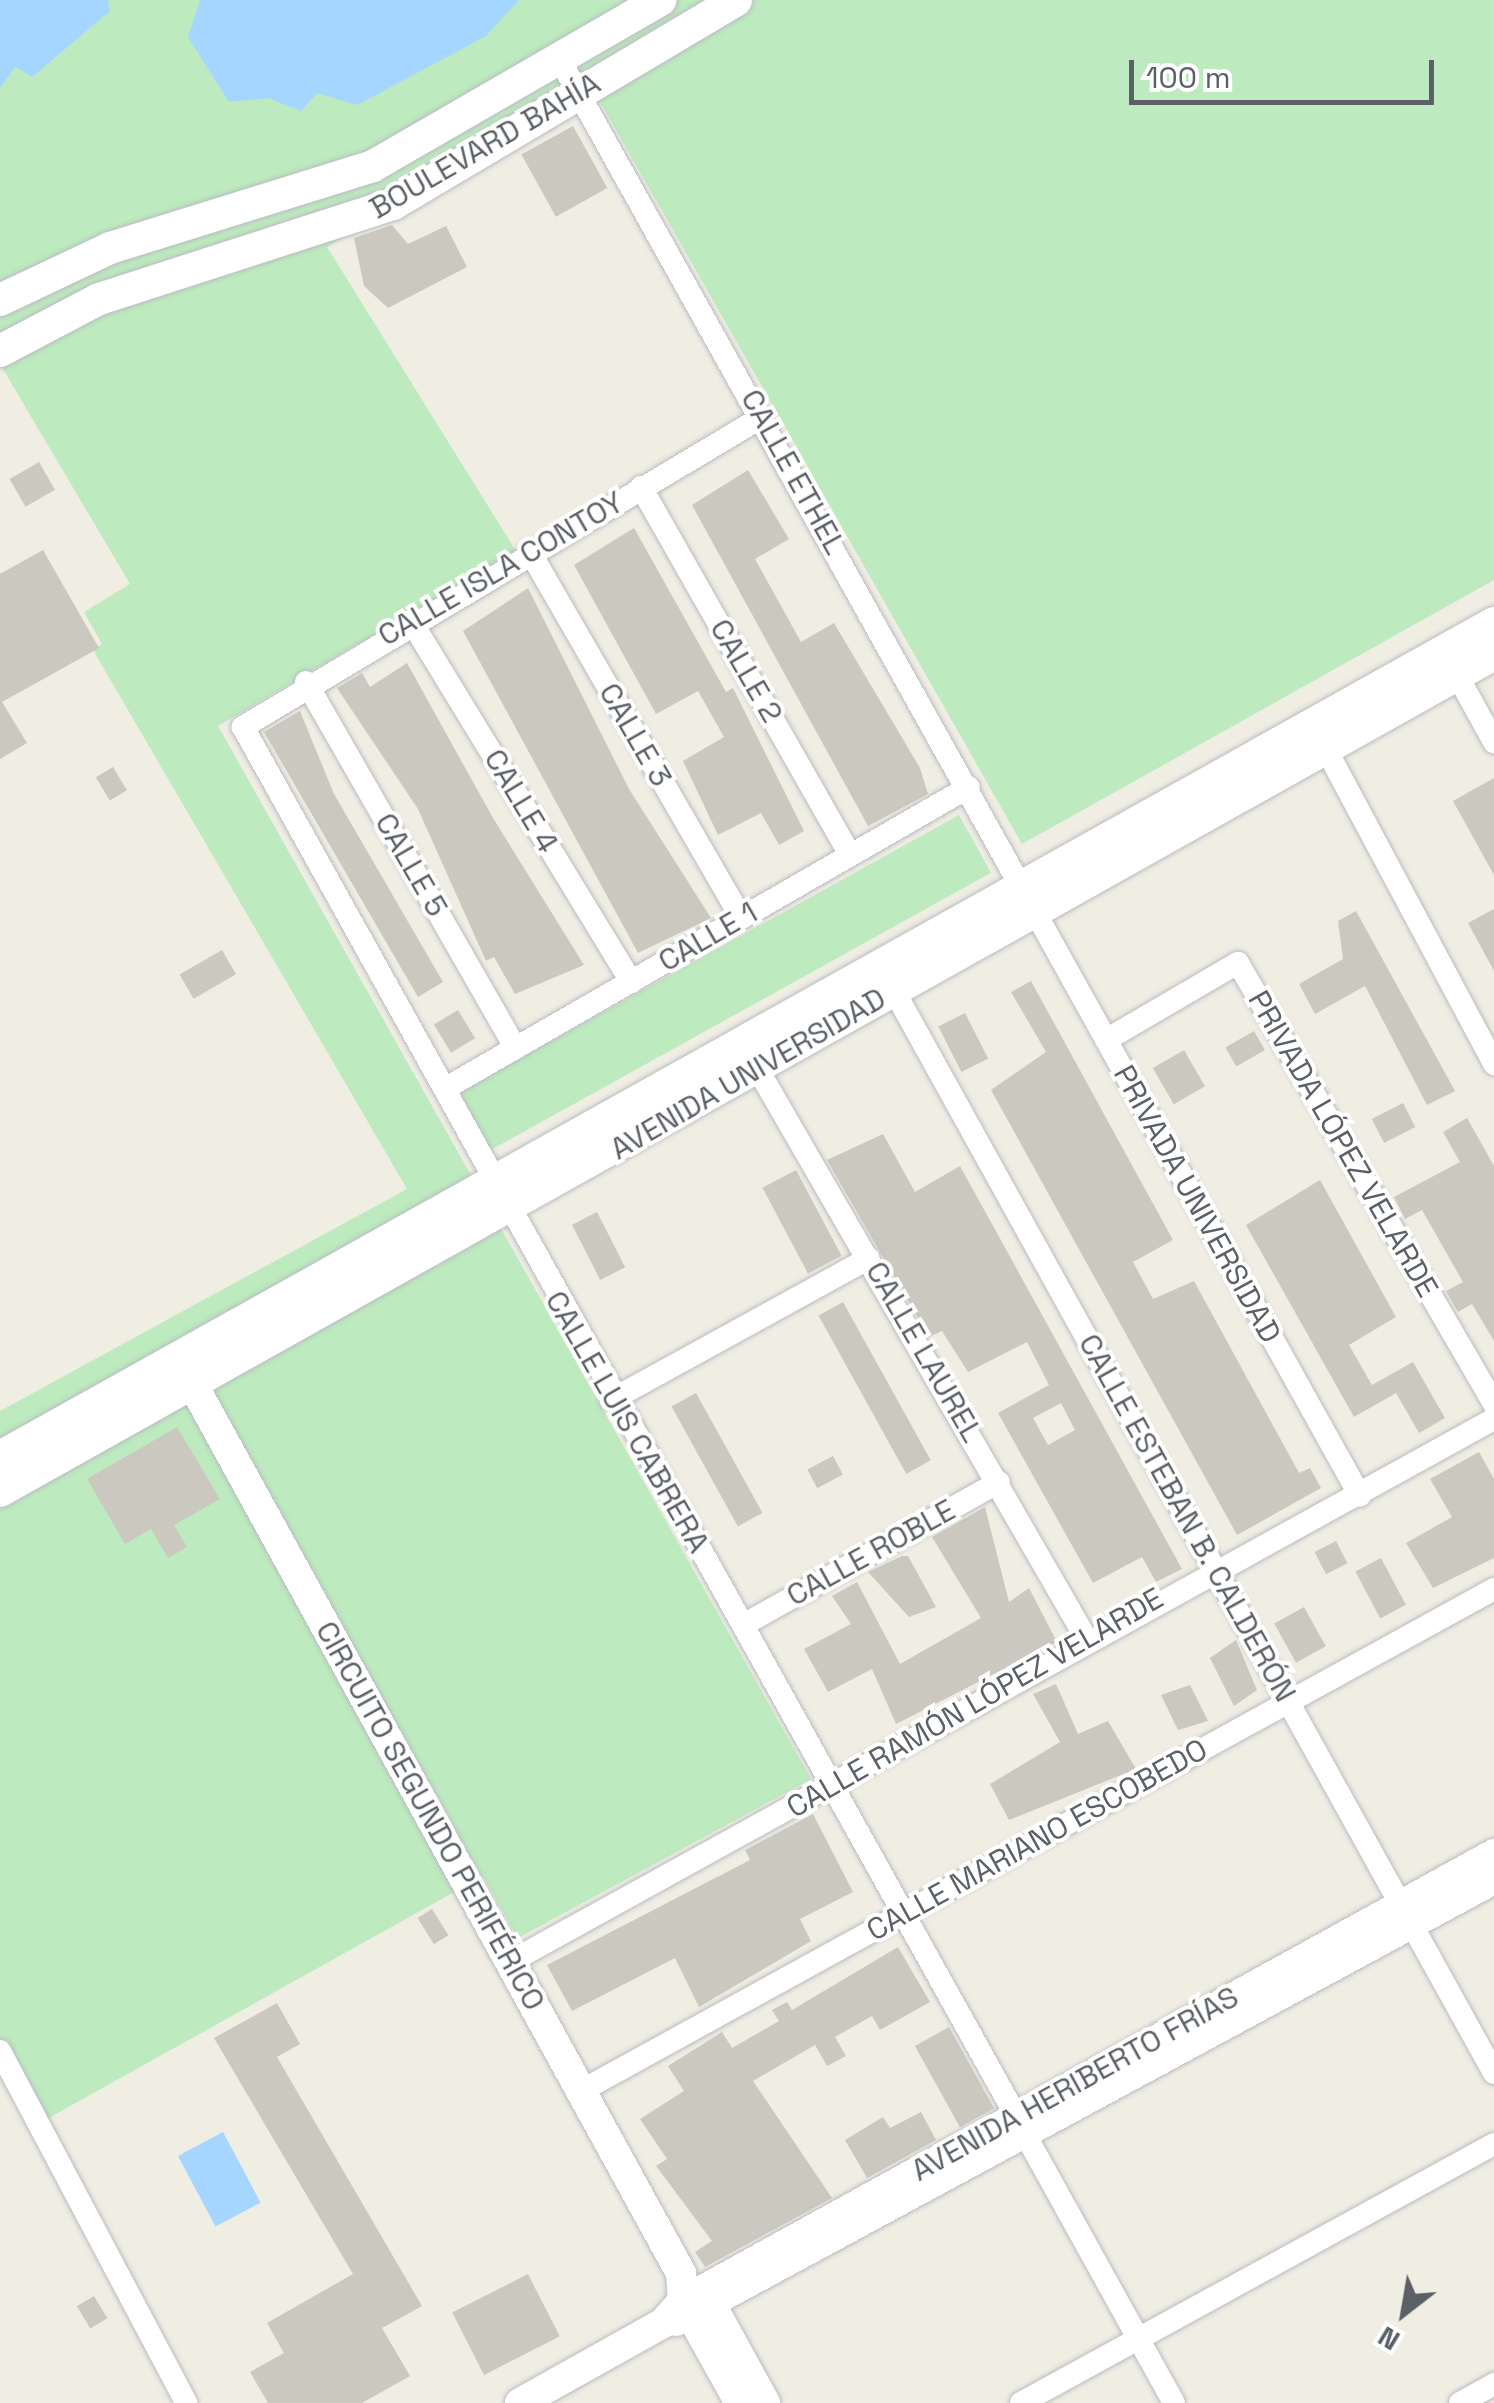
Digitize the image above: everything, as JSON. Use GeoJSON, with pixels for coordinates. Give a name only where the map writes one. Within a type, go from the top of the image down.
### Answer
{"type":"FeatureCollection","features":[{"type":"Feature","properties":{"kind":"main road","name":"BOULEVARD BAHÍA"},"geometry":{"type":"LineString","coordinates":[[0,300],[110,248],[373,166],[660,0]]}},
{"type":"Feature","properties":{"kind":"main road","name":"BOULEVARD BAHÍA"},"geometry":{"type":"LineString","coordinates":[[0,351],[99,299],[393,204],[736,0]]}},
{"type":"Feature","properties":{"kind":"main road","name":"AVENIDA UNIVERSIDAD"},"geometry":{"type":"LineString","coordinates":[[0,1490],[494,1175],[887,978],[1319,735],[1494,623]]}},
{"type":"Feature","properties":{"kind":"main road","name":"AVENIDA UNIVERSIDAD"},"geometry":{"type":"LineString","coordinates":[[1319,735],[1457,675],[1494,654]]}},
{"type":"Feature","properties":{"kind":"main road","name":"AVENIDA UNIVERSIDAD"},"geometry":{"type":"LineString","coordinates":[[0,1457],[186,1372],[509,1210],[757,1068],[887,978]]}},
{"type":"Feature","properties":{"kind":"street","name":"CALLE ETHEL"},"geometry":{"type":"LineString","coordinates":[[560,60],[970,786],[1028,899]]}},
{"type":"Feature","properties":{"kind":"street","name":"CALLE ISLA CONTOY"},"geometry":{"type":"LineString","coordinates":[[243,726],[306,682],[762,416]]}},
{"type":"Feature","properties":{"kind":"street","name":"CALLE 2"},"geometry":{"type":"LineString","coordinates":[[641,487],[850,855]]}},
{"type":"Feature","properties":{"kind":"street","name":"CALLE 3"},"geometry":{"type":"LineString","coordinates":[[530,552],[741,918]]}},
{"type":"Feature","properties":{"kind":"street","name":"CALLE 4"},"geometry":{"type":"LineString","coordinates":[[411,620],[631,982]]}},
{"type":"Feature","properties":{"kind":"street"},"geometry":{"type":"LineString","coordinates":[[1457,675],[1494,742]]}},
{"type":"Feature","properties":{"kind":"street","name":"CALLE 5"},"geometry":{"type":"LineString","coordinates":[[306,682],[516,1048]]}},
{"type":"Feature","properties":{"kind":"street","name":"CALLE LUIS CABRERA"},"geometry":{"type":"LineString","coordinates":[[243,726],[494,1175],[611,1400],[837,1782],[1174,2403]]}},
{"type":"Feature","properties":{"kind":"street"},"geometry":{"type":"LineString","coordinates":[[1319,735],[1494,1064]]}},
{"type":"Feature","properties":{"kind":"street","name":"CALLE 1"},"geometry":{"type":"LineString","coordinates":[[446,1088],[970,786]]}},
{"type":"Feature","properties":{"kind":"street","name":"PRIVADA UNIVERSIDAD"},"geometry":{"type":"LineString","coordinates":[[1028,899],[1360,1496]]}},
{"type":"Feature","properties":{"kind":"street","name":"PRIVADA LÓPEZ VELARDE"},"geometry":{"type":"LineString","coordinates":[[1106,1040],[1238,963],[1494,1404]]}},
{"type":"Feature","properties":{"kind":"street","name":"CALLE ESTEBAN B. CALDERÓN"},"geometry":{"type":"LineString","coordinates":[[887,978],[1217,1566],[1494,2073]]}},
{"type":"Feature","properties":{"kind":"street","name":"CALLE LAUREL"},"geometry":{"type":"LineString","coordinates":[[757,1068],[1086,1638]]}},
{"type":"Feature","properties":{"kind":"street"},"geometry":{"type":"LineString","coordinates":[[611,1400],[870,1258]]}},
{"type":"Feature","properties":{"kind":"street","name":"CIRCUITO SEGUNDO PERIFÉRICO"},"geometry":{"type":"LineString","coordinates":[[186,1372],[581,2091],[689,2302]]}},
{"type":"Feature","properties":{"kind":"street","name":"CALLE RAMÓN LÓPEZ VELARDE"},"geometry":{"type":"LineString","coordinates":[[510,1962],[837,1782],[1086,1638],[1217,1566],[1360,1496],[1494,1420]]}},
{"type":"Feature","properties":{"kind":"street","name":"CALLE ROBLE"},"geometry":{"type":"LineString","coordinates":[[743,1624],[999,1482]]}},
{"type":"Feature","properties":{"kind":"street","name":"CALLE MARIANO ESCOBEDO"},"geometry":{"type":"LineString","coordinates":[[581,2091],[1494,1589]]}},
{"type":"Feature","properties":{"kind":"street","name":"AVENIDA HERIBERTO FRÍAS"},"geometry":{"type":"LineString","coordinates":[[520,2403],[689,2302],[1021,2126],[1405,1915],[1494,1854]]}},
{"type":"Feature","properties":{"kind":"street","name":"AVENIDA HERIBERTO FRÍAS"},"geometry":{"type":"LineString","coordinates":[[1405,1915],[1494,1879]]}},
{"type":"Feature","properties":{"kind":"street"},"geometry":{"type":"LineString","coordinates":[[0,2051],[186,2403]]}},
{"type":"Feature","properties":{"kind":"street"},"geometry":{"type":"LineString","coordinates":[[1021,2403],[1494,2144]]}},
{"type":"Feature","properties":{"kind":"street"},"geometry":{"type":"LineString","coordinates":[[689,2302],[740,2403]]}},
{"type":"Feature","properties":{"kind":"street"},"geometry":{"type":"LineString","coordinates":[[689,2302],[766,2403]]}},
{"type":"Feature","properties":{"kind":"street"},"geometry":{"type":"LineString","coordinates":[[1460,2403],[1494,2384]]}},
{"type":"Feature","properties":{"kind":"green space"},"geometry":{"type":"Polygon","coordinates":[[[0,0],[1494,0],[1494,580],[1022,844],[594,91],[327,247],[516,551],[218,726],[811,1779],[518,1938],[483,1876],[45,2120],[0,2061],[0,1411],[407,1189],[93,650],[102,644],[84,612],[130,584],[0,364],[0,0]]]}},
{"type":"Feature","properties":{"kind":"green space"},"geometry":{"type":"Polygon","coordinates":[[[959,815],[991,873],[491,1150],[459,1092],[959,815]]]}},
{"type":"Feature","properties":{"kind":"water"},"geometry":{"type":"Polygon","coordinates":[[[0,0],[108,0],[110,11],[32,77],[15,67],[0,88],[0,0]]]}},
{"type":"Feature","properties":{"kind":"water"},"geometry":{"type":"Polygon","coordinates":[[[200,0],[519,0],[486,36],[357,105],[317,93],[301,111],[268,98],[229,102],[188,37],[200,0]]]}},
{"type":"Feature","properties":{"kind":"water"},"geometry":{"type":"Polygon","coordinates":[[[223,2132],[261,2203],[216,2227],[178,2156],[223,2132]]]}},
{"type":"Feature","properties":{"kind":"building"},"geometry":{"type":"Polygon","coordinates":[[[573,126],[607,188],[556,217],[521,155],[573,126]]]}},
{"type":"Feature","properties":{"kind":"building"},"geometry":{"type":"Polygon","coordinates":[[[392,225],[408,244],[446,226],[467,267],[388,308],[364,286],[354,238],[392,225]]]}},
{"type":"Feature","properties":{"kind":"building"},"geometry":{"type":"Polygon","coordinates":[[[39,462],[55,490],[26,507],[10,479],[39,462]]]}},
{"type":"Feature","properties":{"kind":"building"},"geometry":{"type":"Polygon","coordinates":[[[748,470],[789,539],[755,559],[801,642],[834,623],[920,768],[928,794],[868,826],[692,505],[748,470]]]}},
{"type":"Feature","properties":{"kind":"building"},"geometry":{"type":"Polygon","coordinates":[[[634,528],[726,692],[733,688],[804,831],[779,845],[761,813],[718,835],[683,761],[724,737],[698,691],[656,714],[574,565],[634,528]]]}},
{"type":"Feature","properties":{"kind":"building"},"geometry":{"type":"Polygon","coordinates":[[[43,550],[99,648],[2,702],[27,743],[0,759],[0,574],[43,550]]]}},
{"type":"Feature","properties":{"kind":"building"},"geometry":{"type":"Polygon","coordinates":[[[528,588],[629,789],[711,918],[638,953],[463,631],[528,588]]]}},
{"type":"Feature","properties":{"kind":"building"},"geometry":{"type":"Polygon","coordinates":[[[407,663],[493,818],[584,965],[515,994],[494,957],[486,961],[418,809],[337,688],[362,673],[370,687],[407,663]]]}},
{"type":"Feature","properties":{"kind":"building"},"geometry":{"type":"Polygon","coordinates":[[[300,711],[334,794],[443,982],[418,997],[264,732],[300,711]]]}},
{"type":"Feature","properties":{"kind":"building"},"geometry":{"type":"Polygon","coordinates":[[[113,767],[127,790],[110,800],[96,777],[113,767]]]}},
{"type":"Feature","properties":{"kind":"building"},"geometry":{"type":"Polygon","coordinates":[[[1494,778],[1494,875],[1453,801],[1494,778]]]}},
{"type":"Feature","properties":{"kind":"building"},"geometry":{"type":"Polygon","coordinates":[[[1494,909],[1494,971],[1468,923],[1494,909]]]}},
{"type":"Feature","properties":{"kind":"building"},"geometry":{"type":"Polygon","coordinates":[[[1356,911],[1455,1091],[1427,1105],[1365,986],[1315,1014],[1299,984],[1343,959],[1338,921],[1356,911]]]}},
{"type":"Feature","properties":{"kind":"building"},"geometry":{"type":"Polygon","coordinates":[[[222,950],[236,974],[194,999],[180,974],[222,950]]]}},
{"type":"Feature","properties":{"kind":"building"},"geometry":{"type":"Polygon","coordinates":[[[1031,981],[1173,1240],[1133,1262],[1153,1299],[1194,1281],[1299,1473],[1310,1468],[1321,1488],[1237,1535],[991,1090],[1046,1052],[1011,992],[1031,981]]]}},
{"type":"Feature","properties":{"kind":"building"},"geometry":{"type":"Polygon","coordinates":[[[458,1010],[475,1038],[451,1053],[434,1024],[458,1010]]]}},
{"type":"Feature","properties":{"kind":"building"},"geometry":{"type":"Polygon","coordinates":[[[965,1013],[988,1058],[961,1072],[938,1027],[965,1013]]]}},
{"type":"Feature","properties":{"kind":"building"},"geometry":{"type":"Polygon","coordinates":[[[1254,1031],[1265,1050],[1236,1067],[1225,1048],[1254,1031]]]}},
{"type":"Feature","properties":{"kind":"building"},"geometry":{"type":"Polygon","coordinates":[[[1184,1050],[1205,1086],[1174,1104],[1153,1068],[1184,1050]]]}},
{"type":"Feature","properties":{"kind":"building"},"geometry":{"type":"Polygon","coordinates":[[[1403,1103],[1415,1127],[1384,1143],[1372,1119],[1403,1103]]]}},
{"type":"Feature","properties":{"kind":"building"},"geometry":{"type":"Polygon","coordinates":[[[1467,1118],[1494,1166],[1494,1341],[1472,1304],[1458,1312],[1446,1291],[1463,1282],[1422,1210],[1405,1219],[1394,1197],[1460,1162],[1443,1132],[1467,1118]]]}},
{"type":"Feature","properties":{"kind":"building"},"geometry":{"type":"Polygon","coordinates":[[[883,1134],[915,1192],[960,1166],[1182,1569],[1156,1582],[1142,1557],[1093,1583],[998,1413],[1049,1385],[1027,1342],[968,1372],[942,1331],[929,1337],[827,1160],[883,1134]],[[1061,1403],[1033,1418],[1048,1445],[1075,1430],[1061,1403]]]}},
{"type":"Feature","properties":{"kind":"building"},"geometry":{"type":"Polygon","coordinates":[[[796,1170],[842,1256],[808,1273],[762,1188],[796,1170]]]}},
{"type":"Feature","properties":{"kind":"building"},"geometry":{"type":"Polygon","coordinates":[[[1320,1180],[1396,1317],[1349,1345],[1372,1385],[1413,1362],[1445,1418],[1419,1433],[1396,1393],[1354,1417],[1246,1225],[1320,1180]]]}},
{"type":"Feature","properties":{"kind":"building"},"geometry":{"type":"Polygon","coordinates":[[[597,1212],[625,1267],[600,1280],[572,1225],[597,1212]]]}},
{"type":"Feature","properties":{"kind":"building"},"geometry":{"type":"Polygon","coordinates":[[[843,1302],[931,1460],[906,1474],[819,1316],[843,1302]]]}},
{"type":"Feature","properties":{"kind":"building"},"geometry":{"type":"Polygon","coordinates":[[[696,1393],[762,1513],[738,1526],[672,1407],[696,1393]]]}},
{"type":"Feature","properties":{"kind":"building"},"geometry":{"type":"Polygon","coordinates":[[[177,1427],[220,1499],[174,1525],[187,1547],[168,1558],[151,1529],[125,1544],[87,1479],[177,1427]]]}},
{"type":"Feature","properties":{"kind":"building"},"geometry":{"type":"Polygon","coordinates":[[[1479,1452],[1494,1479],[1494,1558],[1433,1588],[1406,1543],[1452,1517],[1430,1479],[1479,1452]]]}},
{"type":"Feature","properties":{"kind":"building"},"geometry":{"type":"Polygon","coordinates":[[[833,1456],[843,1475],[817,1488],[807,1470],[833,1456]]]}},
{"type":"Feature","properties":{"kind":"building"},"geometry":{"type":"Polygon","coordinates":[[[985,1507],[1009,1602],[1029,1588],[1057,1642],[896,1724],[872,1669],[828,1692],[804,1649],[851,1624],[832,1596],[857,1582],[900,1664],[981,1618],[932,1537],[985,1507]]]}},
{"type":"Feature","properties":{"kind":"building"},"geometry":{"type":"Polygon","coordinates":[[[1336,1541],[1347,1563],[1326,1574],[1315,1552],[1336,1541]]]}},
{"type":"Feature","properties":{"kind":"building"},"geometry":{"type":"Polygon","coordinates":[[[908,1556],[936,1607],[909,1617],[868,1572],[908,1556]]]}},
{"type":"Feature","properties":{"kind":"building"},"geometry":{"type":"Polygon","coordinates":[[[1381,1558],[1406,1605],[1380,1618],[1355,1572],[1381,1558]]]}},
{"type":"Feature","properties":{"kind":"building"},"geometry":{"type":"Polygon","coordinates":[[[1304,1607],[1326,1646],[1296,1663],[1274,1623],[1304,1607]]]}},
{"type":"Feature","properties":{"kind":"building"},"geometry":{"type":"Polygon","coordinates":[[[1236,1640],[1257,1690],[1234,1706],[1210,1658],[1236,1640]]]}},
{"type":"Feature","properties":{"kind":"building"},"geometry":{"type":"Polygon","coordinates":[[[1056,1684],[1078,1734],[1108,1721],[1136,1769],[1009,1820],[990,1784],[1060,1742],[1033,1694],[1056,1684]]]}},
{"type":"Feature","properties":{"kind":"building"},"geometry":{"type":"Polygon","coordinates":[[[1190,1685],[1208,1721],[1178,1730],[1161,1695],[1190,1685]]]}},
{"type":"Feature","properties":{"kind":"building"},"geometry":{"type":"Polygon","coordinates":[[[813,1814],[853,1892],[800,1919],[811,1941],[699,2007],[675,1958],[572,2011],[547,1965],[750,1860],[745,1850],[813,1814]]]}},
{"type":"Feature","properties":{"kind":"building"},"geometry":{"type":"Polygon","coordinates":[[[432,1909],[448,1935],[434,1944],[418,1918],[432,1909]]]}},
{"type":"Feature","properties":{"kind":"building"},"geometry":{"type":"Polygon","coordinates":[[[898,1947],[930,2002],[880,2030],[872,2016],[835,2037],[846,2056],[827,2066],[815,2045],[753,2081],[832,2198],[705,2267],[695,2252],[712,2241],[656,2166],[667,2159],[640,2119],[684,2091],[668,2066],[722,2032],[732,2048],[779,2021],[772,2010],[787,2002],[792,2010],[898,1947]]]}},
{"type":"Feature","properties":{"kind":"building"},"geometry":{"type":"Polygon","coordinates":[[[277,2003],[300,2044],[277,2057],[422,2306],[382,2328],[410,2376],[362,2403],[268,2403],[250,2372],[284,2353],[267,2323],[353,2274],[214,2038],[277,2003]]]}},
{"type":"Feature","properties":{"kind":"building"},"geometry":{"type":"Polygon","coordinates":[[[949,2027],[994,2108],[960,2127],[915,2046],[949,2027]]]}},
{"type":"Feature","properties":{"kind":"building"},"geometry":{"type":"Polygon","coordinates":[[[921,2112],[936,2140],[867,2178],[845,2140],[883,2117],[890,2128],[921,2112]]]}},
{"type":"Feature","properties":{"kind":"building"},"geometry":{"type":"Polygon","coordinates":[[[528,2274],[560,2336],[484,2375],[452,2313],[528,2274]]]}},
{"type":"Feature","properties":{"kind":"building"},"geometry":{"type":"Polygon","coordinates":[[[94,2296],[107,2318],[90,2329],[77,2306],[94,2296]]]}}]}
